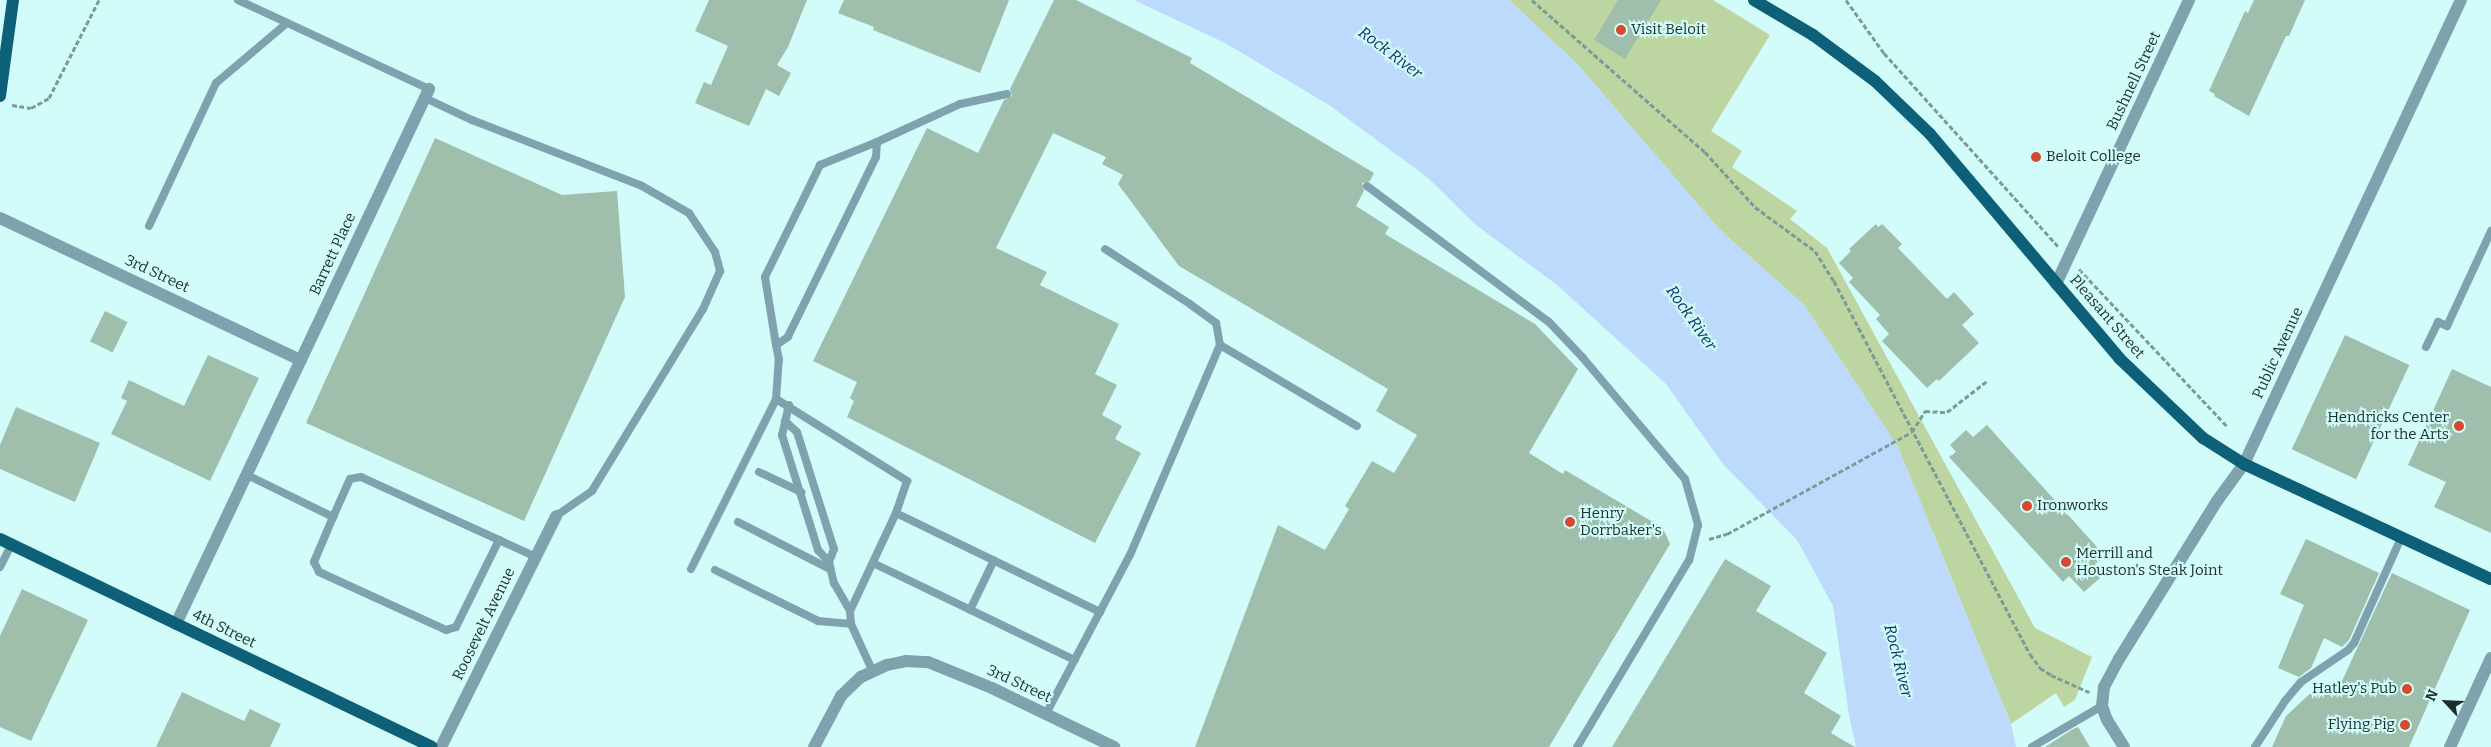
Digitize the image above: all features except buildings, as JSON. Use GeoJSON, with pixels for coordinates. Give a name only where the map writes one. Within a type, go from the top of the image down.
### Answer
{"type":"FeatureCollection","features":[{"type":"Feature","properties":{"kind":"main road"},"geometry":{"type":"LineString","coordinates":[[5,101],[13,0]]}},
{"type":"Feature","properties":{"kind":"main road","name":"Pleasant Street"},"geometry":{"type":"LineString","coordinates":[[1754,0],[1813,35],[1875,81],[1930,134],[2120,359],[2203,438],[2244,464],[2491,579]]}},
{"type":"Feature","properties":{"kind":"main road","name":"4th Street"},"geometry":{"type":"LineString","coordinates":[[3,541],[432,747]]}},
{"type":"Feature","properties":{"kind":"street","name":"Bushnell Street"},"geometry":{"type":"LineString","coordinates":[[2056,284],[2189,0]]}},
{"type":"Feature","properties":{"kind":"street","name":"Public Avenue"},"geometry":{"type":"LineString","coordinates":[[2102,702],[2104,687],[2119,659],[2218,501],[2244,464],[2460,0]]}},
{"type":"Feature","properties":{"kind":"street","name":"Barrett Place"},"geometry":{"type":"LineString","coordinates":[[176,624],[427,93]]}},
{"type":"Feature","properties":{"kind":"street","name":"3rd Street"},"geometry":{"type":"LineString","coordinates":[[0,218],[301,360]]}},
{"type":"Feature","properties":{"kind":"street","name":"Roosevelt Avenue"},"geometry":{"type":"LineString","coordinates":[[441,747],[556,516]]}},
{"type":"Feature","properties":{"kind":"street"},"geometry":{"type":"LineString","coordinates":[[2450,747],[2491,658]]}},
{"type":"Feature","properties":{"kind":"street","name":"3rd Street"},"geometry":{"type":"LineString","coordinates":[[814,747],[841,696],[861,678],[872,672],[887,665],[906,661],[928,662],[992,688],[1114,747]]}},
{"type":"Feature","properties":{"kind":"street"},"geometry":{"type":"LineString","coordinates":[[2102,702],[2107,720],[2124,747]]}},
{"type":"Feature","properties":{"kind":"lane"},"geometry":{"type":"LineString","coordinates":[[238,0],[427,93],[472,120],[642,186],[688,213],[716,252],[720,271],[703,309],[592,491],[556,516]]}},
{"type":"Feature","properties":{"kind":"lane"},"geometry":{"type":"LineString","coordinates":[[149,226],[216,83],[287,23]]}},
{"type":"Feature","properties":{"kind":"lane"},"geometry":{"type":"LineString","coordinates":[[691,569],[776,399],[779,360],[765,277],[820,165],[878,142],[960,104],[1007,94]]}},
{"type":"Feature","properties":{"kind":"lane"},"geometry":{"type":"LineString","coordinates":[[776,345],[788,337],[793,329],[876,158],[878,142]]}},
{"type":"Feature","properties":{"kind":"lane"},"geometry":{"type":"LineString","coordinates":[[1367,186],[1549,322],[1583,358],[1685,478],[1698,525],[1689,560],[1577,747]]}},
{"type":"Feature","properties":{"kind":"lane"},"geometry":{"type":"LineString","coordinates":[[2426,347],[2438,322],[2447,326],[2491,231]]}},
{"type":"Feature","properties":{"kind":"lane"},"geometry":{"type":"LineString","coordinates":[[1046,714],[1130,554],[1220,345],[1216,323],[1105,249]]}},
{"type":"Feature","properties":{"kind":"lane"},"geometry":{"type":"LineString","coordinates":[[1220,345],[1357,426]]}},
{"type":"Feature","properties":{"kind":"lane"},"geometry":{"type":"LineString","coordinates":[[776,399],[789,405],[907,481],[896,513],[850,611]]}},
{"type":"Feature","properties":{"kind":"lane"},"geometry":{"type":"LineString","coordinates":[[789,405],[782,435],[818,550],[830,565],[834,583],[850,611],[852,624],[872,672]]}},
{"type":"Feature","properties":{"kind":"lane"},"geometry":{"type":"LineString","coordinates":[[785,421],[797,432],[834,549],[830,565]]}},
{"type":"Feature","properties":{"kind":"lane"},"geometry":{"type":"LineString","coordinates":[[760,472],[801,492]]}},
{"type":"Feature","properties":{"kind":"lane"},"geometry":{"type":"LineString","coordinates":[[247,475],[333,517]]}},
{"type":"Feature","properties":{"kind":"lane"},"geometry":{"type":"LineString","coordinates":[[499,540],[456,627],[446,630],[319,572],[314,562],[350,478],[361,476],[536,557]]}},
{"type":"Feature","properties":{"kind":"lane"},"geometry":{"type":"LineString","coordinates":[[896,513],[1100,612]]}},
{"type":"Feature","properties":{"kind":"lane"},"geometry":{"type":"LineString","coordinates":[[811,524],[824,520]]}},
{"type":"Feature","properties":{"kind":"lane"},"geometry":{"type":"LineString","coordinates":[[738,522],[830,565]]}},
{"type":"Feature","properties":{"kind":"lane"},"geometry":{"type":"LineString","coordinates":[[2255,747],[2285,701],[2301,682],[2343,654],[2354,643],[2401,538]]}},
{"type":"Feature","properties":{"kind":"lane"},"geometry":{"type":"LineString","coordinates":[[0,567],[3,541]]}},
{"type":"Feature","properties":{"kind":"lane"},"geometry":{"type":"LineString","coordinates":[[970,610],[994,560]]}},
{"type":"Feature","properties":{"kind":"lane"},"geometry":{"type":"LineString","coordinates":[[873,563],[1075,660]]}},
{"type":"Feature","properties":{"kind":"lane"},"geometry":{"type":"LineString","coordinates":[[715,570],[818,621],[852,624]]}},
{"type":"Feature","properties":{"kind":"lane"},"geometry":{"type":"LineString","coordinates":[[2032,747],[2102,702]]}},
{"type":"Feature","properties":{"kind":"path"},"geometry":{"type":"LineString","coordinates":[[5,101],[31,108],[49,98],[99,0]]}},
{"type":"Feature","properties":{"kind":"path"},"geometry":{"type":"LineString","coordinates":[[1532,0],[1705,152],[1755,207],[1815,250],[1834,281],[2030,654],[2040,668],[2102,702]]}},
{"type":"Feature","properties":{"kind":"path"},"geometry":{"type":"LineString","coordinates":[[1846,0],[1884,53],[2068,258],[2228,427]]}},
{"type":"Feature","properties":{"kind":"path"},"geometry":{"type":"LineString","coordinates":[[1727,534],[1912,432],[1925,411],[1946,412],[1986,382]]}},
{"type":"Feature","properties":{"kind":"green space"},"geometry":{"type":"Polygon","coordinates":[[[1509,0],[1713,0],[1770,35],[1711,131],[1742,151],[1732,167],[1797,211],[1790,219],[1827,248],[2035,628],[2092,657],[2075,700],[2064,707],[2056,693],[2011,724],[1898,447],[1804,305],[1720,230],[1578,65],[1509,0]]]}},
{"type":"Feature","properties":{"kind":"water","name":"Rock River"},"geometry":{"type":"Polygon","coordinates":[[[1134,0],[1509,0],[1578,65],[1720,230],[1804,305],[1898,447],[2011,724],[2016,747],[1856,747],[1849,715],[1833,606],[1797,540],[1723,464],[1666,384],[1557,285],[1476,225],[1427,177],[1329,105],[1225,43],[1134,0]]]}},
{"type":"Feature","properties":{"kind":"place","name":"Visit Beloit"},"geometry":{"type":"Point","coordinates":[1621,30]}},
{"type":"Feature","properties":{"kind":"place","name":"Beloit College"},"geometry":{"type":"Point","coordinates":[2036,157]}},
{"type":"Feature","properties":{"kind":"place","name":"Hendricks Center for the Arts"},"geometry":{"type":"Point","coordinates":[2459,426]}},
{"type":"Feature","properties":{"kind":"place","name":"Ironworks"},"geometry":{"type":"Point","coordinates":[2027,506]}},
{"type":"Feature","properties":{"kind":"place","name":"Henry Dorrbaker's"},"geometry":{"type":"Point","coordinates":[1570,522]}},
{"type":"Feature","properties":{"kind":"place","name":"Merrill and Houston's Steak Joint"},"geometry":{"type":"Point","coordinates":[2066,562]}},
{"type":"Feature","properties":{"kind":"place","name":"Hatley's Pub"},"geometry":{"type":"Point","coordinates":[2407,689]}},
{"type":"Feature","properties":{"kind":"place","name":"Flying Pig"},"geometry":{"type":"Point","coordinates":[2405,725]}}]}
